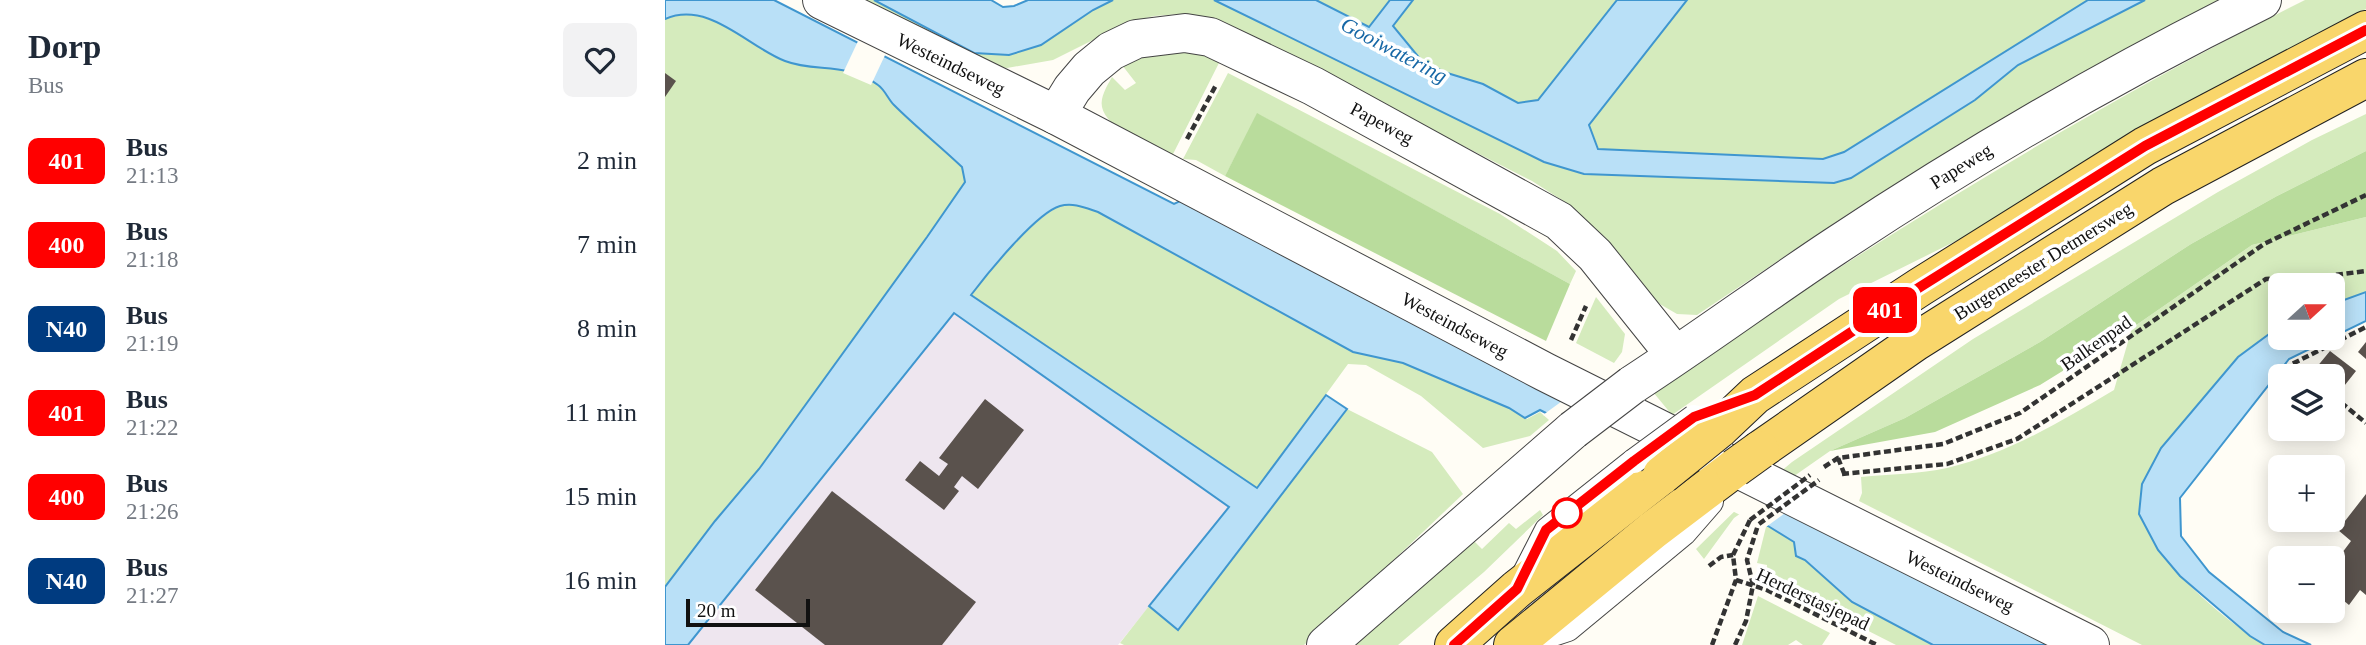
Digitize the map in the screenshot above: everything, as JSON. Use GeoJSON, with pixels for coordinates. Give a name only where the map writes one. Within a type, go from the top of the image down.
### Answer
{"type":"FeatureCollection","features":[{"type":"Feature","properties":{"kind":"main road"},"geometry":{"type":"LineString","coordinates":[[1454,645],[1648,468],[1707,423],[2145,146],[2366,30]]}},
{"type":"Feature","properties":{"kind":"main road","name":"Burgemeester Detmersweg"},"geometry":{"type":"LineString","coordinates":[[1515,645],[1707,498],[1747,459],[1915,342],[2163,186],[2366,78]]}},
{"type":"Feature","properties":{"kind":"street","name":"Westeindseweg"},"geometry":{"type":"LineString","coordinates":[[822,0],[1056,115],[1545,372],[2090,645]]}},
{"type":"Feature","properties":{"kind":"street","name":"Papeweg"},"geometry":{"type":"LineString","coordinates":[[1326,645],[1573,430],[1675,355],[1834,247],[1977,156],[2186,38],[2262,0]]}},
{"type":"Feature","properties":{"kind":"street","name":"Papeweg"},"geometry":{"type":"LineString","coordinates":[[1056,115],[1072,89],[1089,69],[1111,51],[1136,39],[1148,37],[1185,33],[1210,37],[1313,86],[1559,221],[1595,255],[1675,355]]}},
{"type":"Feature","properties":{"kind":"path","name":"Balkenpad"},"geometry":{"type":"LineString","coordinates":[[2366,195],[2264,244],[2020,412],[1943,444],[1838,458],[1844,473],[1947,464],[2017,439],[2266,279],[2319,277],[2366,271]]}},
{"type":"Feature","properties":{"kind":"path"},"geometry":{"type":"LineString","coordinates":[[1568,346],[1590,298]]}},
{"type":"Feature","properties":{"kind":"path"},"geometry":{"type":"LineString","coordinates":[[2292,364],[2366,327]]}},
{"type":"Feature","properties":{"kind":"path"},"geometry":{"type":"LineString","coordinates":[[2345,406],[2366,423]]}},
{"type":"Feature","properties":{"kind":"path"},"geometry":{"type":"LineString","coordinates":[[1712,645],[1718,635],[1736,580],[1733,555],[1750,520],[1810,475]]}},
{"type":"Feature","properties":{"kind":"path"},"geometry":{"type":"LineString","coordinates":[[1735,645],[1746,621],[1753,585],[1747,560],[1759,524],[1819,480]]}},
{"type":"Feature","properties":{"kind":"path"},"geometry":{"type":"LineString","coordinates":[[1709,566],[1721,557],[1733,555]]}},
{"type":"Feature","properties":{"kind":"path","name":"Herderstasjepad"},"geometry":{"type":"LineString","coordinates":[[1736,580],[1753,585],[1877,645]]}},
{"type":"Feature","properties":{"kind":"shaded area"},"geometry":{"type":"Polygon","coordinates":[[[954,313],[1229,507],[1118,645],[688,645],[954,313]]]}},
{"type":"Feature","properties":{"kind":"green space"},"geometry":{"type":"Polygon","coordinates":[[[842,0],[874,0],[974,53],[1041,45],[1093,10],[1113,0],[1214,0],[1544,162],[1585,174],[1834,183],[1851,178],[1975,100],[2018,65],[2145,0],[2218,0],[2052,89],[1851,212],[1697,315],[1677,314],[1658,303],[1607,239],[1565,202],[1532,181],[1235,29],[1180,14],[1154,16],[1129,22],[1053,60],[1007,68],[980,64],[842,0]]]}},
{"type":"Feature","properties":{"kind":"green space"},"geometry":{"type":"Polygon","coordinates":[[[1316,0],[1390,0],[1369,27],[1316,0]]]}},
{"type":"Feature","properties":{"kind":"green space"},"geometry":{"type":"Polygon","coordinates":[[[1413,0],[1617,0],[1538,100],[1518,103],[1483,84],[1444,72],[1421,60],[1393,26],[1413,0]]]}},
{"type":"Feature","properties":{"kind":"green space"},"geometry":{"type":"Polygon","coordinates":[[[1687,0],[2088,0],[1844,152],[1823,159],[1599,149],[1589,125],[1687,0]]]}},
{"type":"Feature","properties":{"kind":"green space"},"geometry":{"type":"Polygon","coordinates":[[[2305,0],[2366,0],[2366,9],[2228,80],[1966,236],[1839,299],[1672,415],[1653,392],[1811,286],[1972,185],[2137,89],[2305,0]]]}},
{"type":"Feature","properties":{"kind":"green space"},"geometry":{"type":"Polygon","coordinates":[[[675,13],[695,13],[718,20],[738,30],[763,49],[818,67],[841,68],[867,78],[879,86],[892,103],[962,167],[965,182],[759,469],[665,587],[665,19],[675,13]]]}},
{"type":"Feature","properties":{"kind":"green space"},"geometry":{"type":"Polygon","coordinates":[[[1174,49],[1222,57],[1171,158],[1112,123],[1105,115],[1102,99],[1112,77],[1125,90],[1136,83],[1122,65],[1174,49]]]}},
{"type":"Feature","properties":{"kind":"green space"},"geometry":{"type":"Polygon","coordinates":[[[1228,73],[1500,214],[1557,251],[1576,271],[1570,284],[1258,114],[1225,176],[1196,160],[1183,159],[1228,73]]]}},
{"type":"Feature","properties":{"kind":"green space"},"geometry":{"type":"Polygon","coordinates":[[[1257,113],[1570,284],[1546,341],[1225,176],[1257,113]]]}},
{"type":"Feature","properties":{"kind":"green space"},"geometry":{"type":"Polygon","coordinates":[[[2366,114],[2366,151],[2191,244],[2040,342],[1905,418],[1830,451],[1734,518],[1704,559],[1696,549],[1743,503],[1792,462],[1973,339],[2218,192],[2312,140],[2366,114]]]}},
{"type":"Feature","properties":{"kind":"green space"},"geometry":{"type":"Polygon","coordinates":[[[2366,151],[2366,217],[2252,245],[2132,328],[2040,385],[1935,432],[1830,451],[1905,418],[2040,342],[2191,244],[2366,151]]]}},
{"type":"Feature","properties":{"kind":"green space"},"geometry":{"type":"Polygon","coordinates":[[[1061,205],[1077,205],[1098,212],[1353,352],[1403,363],[1509,408],[1527,419],[1540,412],[1549,420],[1530,436],[1483,448],[1421,396],[1366,365],[1348,364],[1257,489],[970,295],[1023,234],[1061,205]]]}},
{"type":"Feature","properties":{"kind":"green space"},"geometry":{"type":"Polygon","coordinates":[[[2366,217],[2366,292],[2345,300],[2345,273],[2268,273],[2268,335],[2238,357],[2139,514],[2157,548],[2182,577],[2223,615],[2265,645],[2142,645],[1859,501],[1862,493],[1861,477],[1926,472],[1970,462],[2033,435],[2114,390],[2132,328],[2252,245],[2366,217]]]}},
{"type":"Feature","properties":{"kind":"green space"},"geometry":{"type":"Polygon","coordinates":[[[1596,297],[1625,334],[1622,352],[1614,363],[1576,343],[1596,297]]]}},
{"type":"Feature","properties":{"kind":"green space"},"geometry":{"type":"Polygon","coordinates":[[[1347,409],[1432,452],[1463,494],[1304,645],[1120,643],[1149,606],[1178,630],[1347,409]]]}},
{"type":"Feature","properties":{"kind":"green space"},"geometry":{"type":"Polygon","coordinates":[[[1540,510],[1543,515],[1484,572],[1398,645],[1353,645],[1472,539],[1482,549],[1509,523],[1516,529],[1540,510]]]}},
{"type":"Feature","properties":{"kind":"green space"},"geometry":{"type":"Polygon","coordinates":[[[1768,526],[1794,542],[1796,556],[1805,560],[1852,602],[1933,645],[1896,645],[1766,579],[1767,565],[1757,563],[1768,526]]]}},
{"type":"Feature","properties":{"kind":"green space"},"geometry":{"type":"Polygon","coordinates":[[[1758,596],[1830,633],[1822,645],[1803,645],[1796,640],[1788,645],[1742,645],[1758,596]]]}},
{"type":"Feature","properties":{"kind":"water"},"geometry":{"type":"Polygon","coordinates":[[[665,0],[774,0],[1174,204],[1180,201],[2053,645],[1933,645],[1852,602],[1805,560],[1796,556],[1794,542],[1768,526],[1540,410],[1525,418],[1509,408],[1403,363],[1353,352],[1098,212],[1070,205],[1060,206],[1038,220],[971,295],[1257,488],[1326,395],[1347,409],[1178,630],[1149,606],[1229,507],[954,313],[688,645],[665,645],[665,587],[759,469],[965,182],[962,167],[894,105],[880,87],[866,78],[843,70],[785,61],[713,20],[681,15],[665,19],[665,0]]]}},
{"type":"Feature","properties":{"kind":"water"},"geometry":{"type":"Polygon","coordinates":[[[874,0],[991,0],[1003,7],[1028,0],[1113,0],[1093,10],[1041,45],[1009,55],[974,53],[874,0]]]}},
{"type":"Feature","properties":{"kind":"water","name":"Gooiwatering"},"geometry":{"type":"Polygon","coordinates":[[[1214,0],[1316,0],[1369,27],[1390,0],[1413,0],[1393,26],[1421,60],[1444,72],[1483,84],[1518,103],[1538,100],[1617,0],[1687,0],[1589,125],[1598,149],[1823,159],[1844,152],[2088,0],[2145,0],[2018,65],[1975,100],[1851,178],[1834,183],[1584,174],[1544,162],[1214,0]]]}},
{"type":"Feature","properties":{"kind":"water"},"geometry":{"type":"Polygon","coordinates":[[[2366,292],[2366,321],[2345,331],[2345,300],[2366,292]]]}},
{"type":"Feature","properties":{"kind":"water"},"geometry":{"type":"Polygon","coordinates":[[[2268,335],[2268,350],[2307,350],[2289,359],[2285,364],[2268,364],[2268,386],[2180,498],[2181,536],[2209,572],[2268,620],[2268,623],[2311,645],[2265,645],[2250,636],[2180,576],[2158,550],[2139,514],[2142,484],[2161,448],[2238,357],[2268,335]]]}},
{"type":"Feature","properties":{"kind":"pier"},"geometry":{"type":"Polygon","coordinates":[[[859,39],[886,53],[871,85],[843,73],[859,39]]]}},
{"type":"Feature","properties":{"kind":"pier"},"geometry":{"type":"Polygon","coordinates":[[[1569,396],[1796,505],[1766,527],[1750,520],[1543,415],[1569,396]]]}},
{"type":"Feature","properties":{"kind":"building"},"geometry":{"type":"Polygon","coordinates":[[[665,73],[676,81],[665,97],[665,73]]]}},
{"type":"Feature","properties":{"kind":"building"},"geometry":{"type":"Polygon","coordinates":[[[2366,342],[2366,359],[2358,352],[2366,342]]]}},
{"type":"Feature","properties":{"kind":"building"},"geometry":{"type":"Polygon","coordinates":[[[2330,351],[2356,371],[2345,385],[2345,364],[2319,364],[2330,351]]]}},
{"type":"Feature","properties":{"kind":"building"},"geometry":{"type":"Polygon","coordinates":[[[985,399],[1024,430],[978,489],[962,476],[954,487],[959,491],[944,510],[905,480],[920,461],[939,476],[948,464],[939,458],[985,399]]]}},
{"type":"Feature","properties":{"kind":"building"},"geometry":{"type":"Polygon","coordinates":[[[832,491],[976,602],[942,645],[825,645],[755,590],[832,491]]]}},
{"type":"Feature","properties":{"kind":"building"},"geometry":{"type":"Polygon","coordinates":[[[2366,494],[2366,595],[2360,590],[2349,605],[2345,602],[2345,549],[2351,541],[2340,532],[2345,532],[2345,521],[2366,494]]]}},
{"type":"Feature","properties":{"kind":"bus line","name":"401"},"geometry":{"type":"LineString","coordinates":[[1454,645],[1517,589],[1546,530],[1694,417],[1755,395],[1920,287],[2145,146],[2366,30]]}}]}
